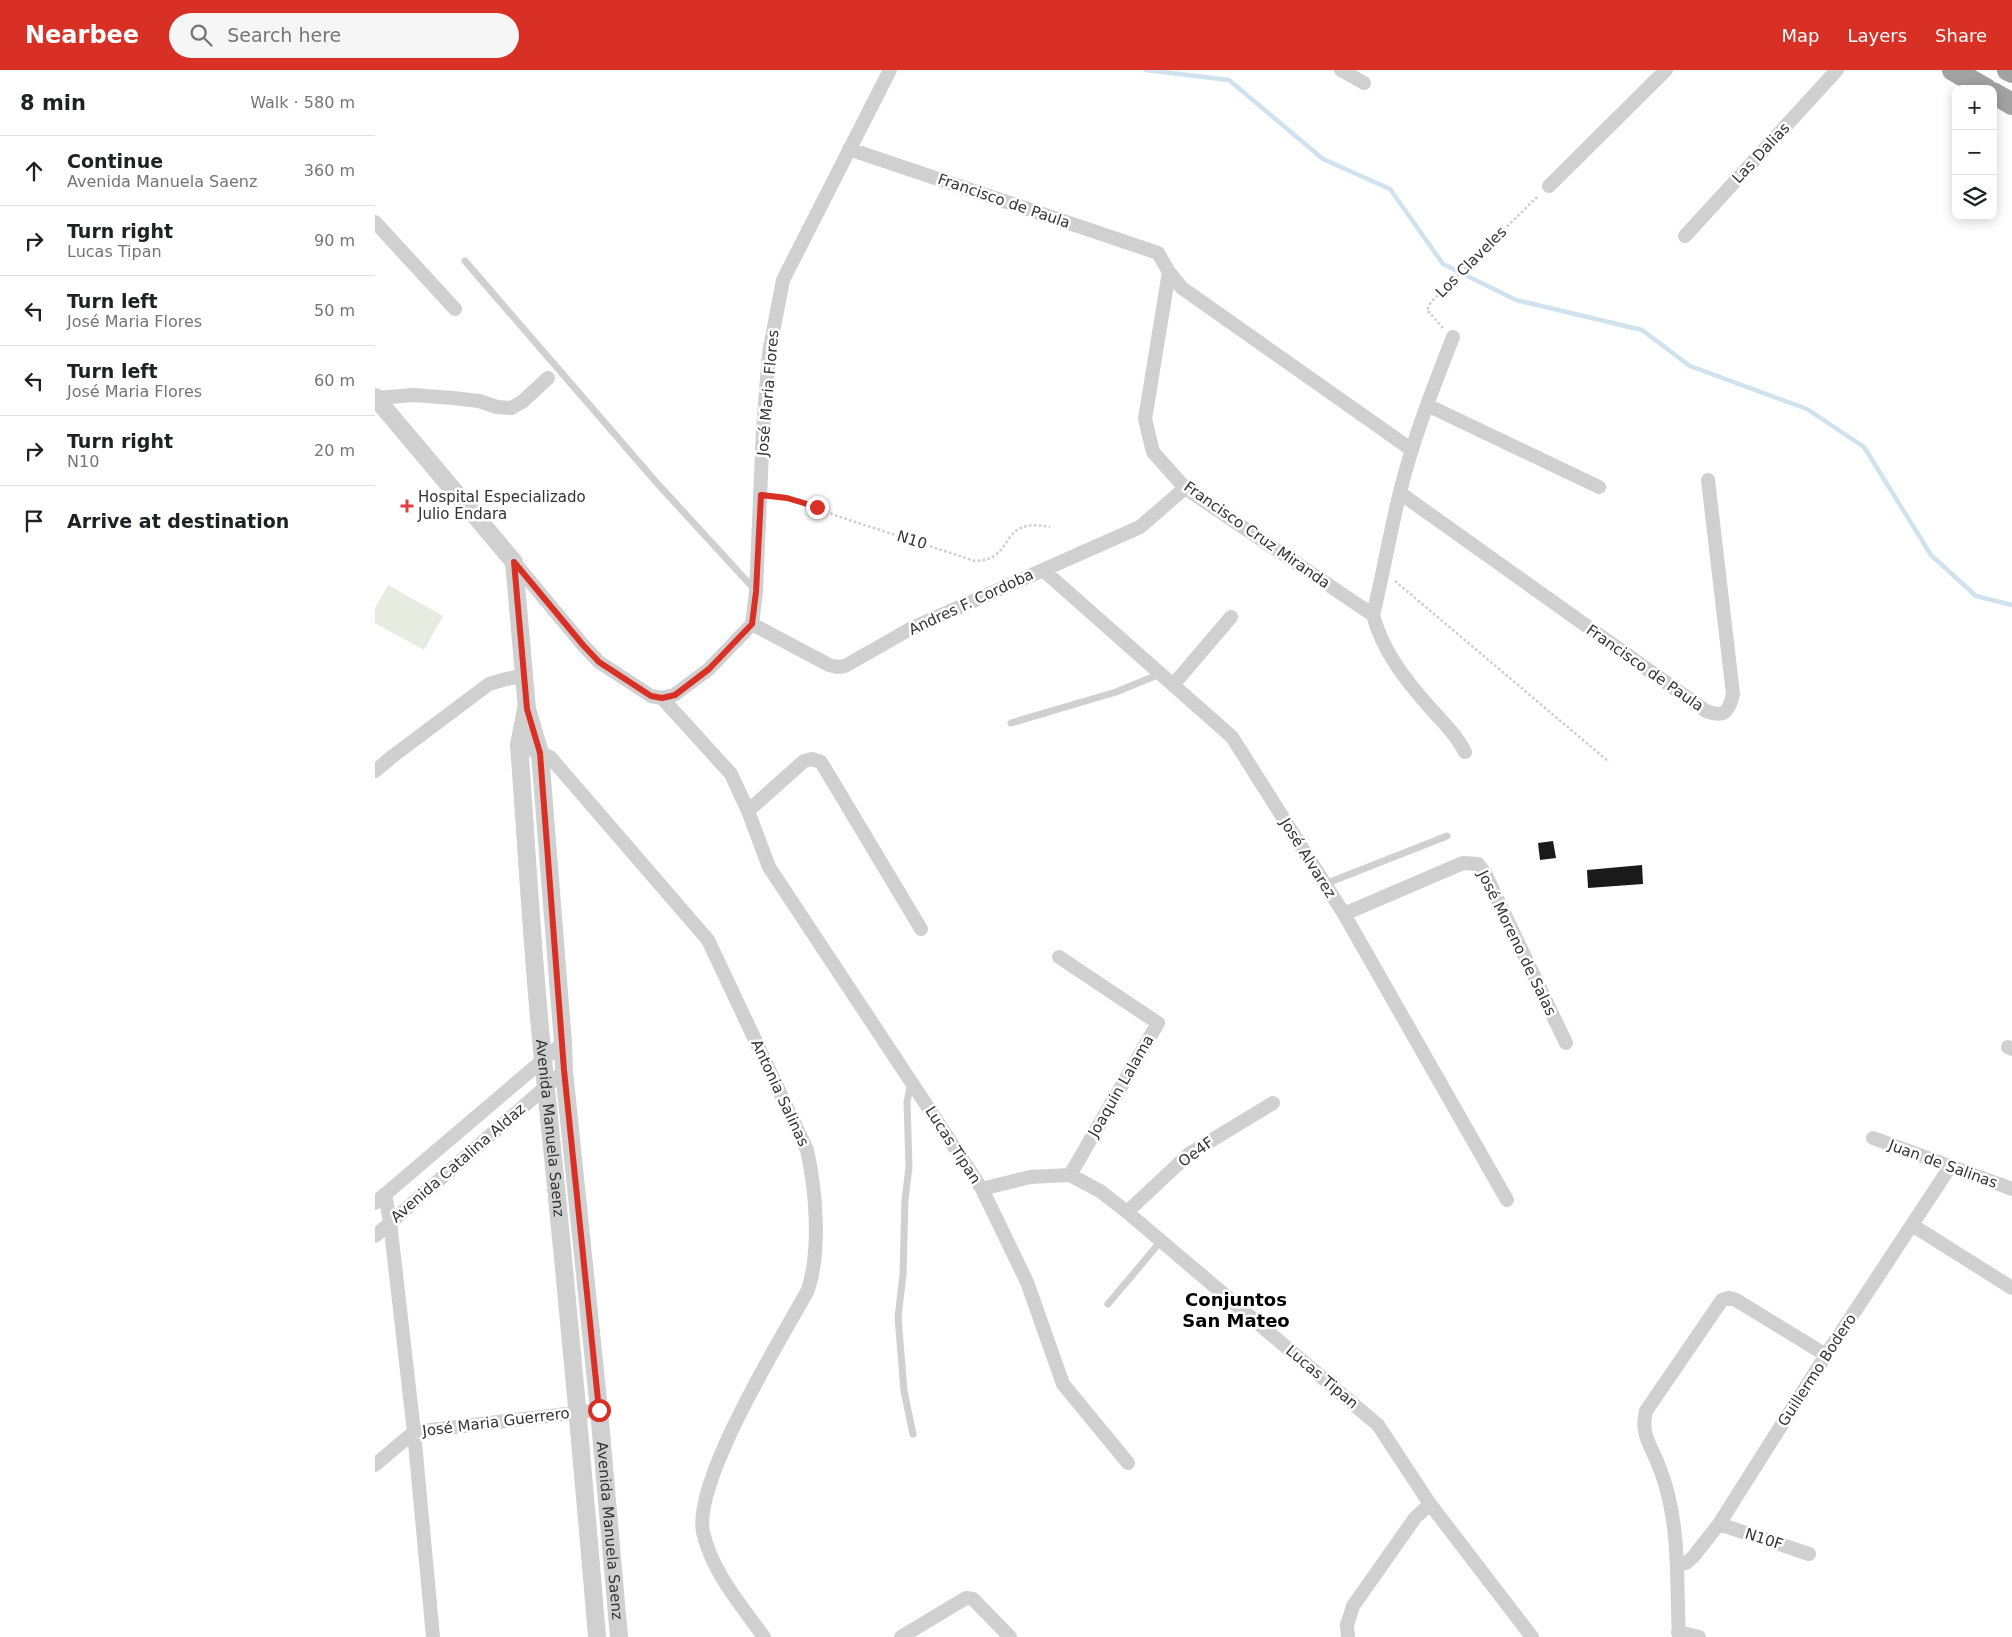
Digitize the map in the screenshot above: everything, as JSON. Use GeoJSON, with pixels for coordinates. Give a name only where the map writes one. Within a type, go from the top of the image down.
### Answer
{"type":"FeatureCollection","features":[{"type":"Feature","properties":{"kind":"highway"},"geometry":{"type":"LineString","coordinates":[[1953,70],[1979,85]]}},
{"type":"Feature","properties":{"kind":"highway"},"geometry":{"type":"LineString","coordinates":[[2008,70],[2012,72]]}},
{"type":"Feature","properties":{"kind":"highway"},"geometry":{"type":"LineString","coordinates":[[1997,95],[2012,104]]}},
{"type":"Feature","properties":{"kind":"street","name":"José Maria Flores"},"geometry":{"type":"LineString","coordinates":[[752,624],[756,592],[763,428],[769,353],[783,280],[890,70]]}},
{"type":"Feature","properties":{"kind":"street"},"geometry":{"type":"LineString","coordinates":[[1341,70],[1364,83]]}},
{"type":"Feature","properties":{"kind":"street"},"geometry":{"type":"LineString","coordinates":[[1549,186],[1666,70]]}},
{"type":"Feature","properties":{"kind":"street","name":"Las Dalias"},"geometry":{"type":"LineString","coordinates":[[1685,236],[1837,70]]}},
{"type":"Feature","properties":{"kind":"street","name":"Francisco de Paula"},"geometry":{"type":"LineString","coordinates":[[849,149],[1158,253],[1169,272]]}},
{"type":"Feature","properties":{"kind":"street"},"geometry":{"type":"LineString","coordinates":[[375,222],[455,309]]}},
{"type":"Feature","properties":{"kind":"street"},"geometry":{"type":"LineString","coordinates":[[1169,272],[1182,288],[1412,450]]}},
{"type":"Feature","properties":{"kind":"street","name":"Francisco Cruz Miranda"},"geometry":{"type":"LineString","coordinates":[[1169,272],[1145,419],[1153,452],[1185,488],[1373,615]]}},
{"type":"Feature","properties":{"kind":"street"},"geometry":{"type":"LineString","coordinates":[[1453,337],[1412,450],[1400,493],[1373,615],[1378,634],[1395,666],[1459,741],[1465,752]]}},
{"type":"Feature","properties":{"kind":"street"},"geometry":{"type":"LineString","coordinates":[[375,398],[413,395],[479,401],[497,407],[511,408],[522,402],[548,378]]}},
{"type":"Feature","properties":{"kind":"street"},"geometry":{"type":"LineString","coordinates":[[375,398],[514,562]]}},
{"type":"Feature","properties":{"kind":"street"},"geometry":{"type":"LineString","coordinates":[[1427,405],[1599,487]]}},
{"type":"Feature","properties":{"kind":"street","name":"Francisco de Paula"},"geometry":{"type":"LineString","coordinates":[[1400,493],[1706,711],[1716,715],[1725,713],[1731,705],[1733,694],[1708,480]]}},
{"type":"Feature","properties":{"kind":"street","name":"Andres F. Cordoba"},"geometry":{"type":"LineString","coordinates":[[752,624],[820,661],[837,667],[845,666],[910,629],[1140,528],[1185,488]]}},
{"type":"Feature","properties":{"kind":"street","name":"Avenida Manuela Saenz"},"geometry":{"type":"LineString","coordinates":[[514,562],[527,709],[540,753],[564,1070],[599,1410],[619,1637]]}},
{"type":"Feature","properties":{"kind":"street","name":"Lucas Tipan"},"geometry":{"type":"LineString","coordinates":[[514,562],[599,662],[651,696],[662,698],[731,774],[748,811],[769,867],[982,1189],[1031,1176],[1070,1174],[1100,1191],[1127,1212],[1378,1424],[1430,1504],[1533,1637]]}},
{"type":"Feature","properties":{"kind":"street","name":"José Alvarez"},"geometry":{"type":"LineString","coordinates":[[1043,570],[1232,737],[1344,914],[1507,1200]]}},
{"type":"Feature","properties":{"kind":"street"},"geometry":{"type":"LineString","coordinates":[[1173,685],[1231,618]]}},
{"type":"Feature","properties":{"kind":"street"},"geometry":{"type":"LineString","coordinates":[[662,698],[675,695],[709,669],[752,624]]}},
{"type":"Feature","properties":{"kind":"street"},"geometry":{"type":"LineString","coordinates":[[375,771],[489,684],[506,678],[523,676]]}},
{"type":"Feature","properties":{"kind":"street","name":"Avenida Manuela Saenz"},"geometry":{"type":"LineString","coordinates":[[527,709],[519,744],[543,1059],[578,1413],[597,1637]]}},
{"type":"Feature","properties":{"kind":"street","name":"Antonia Salinas"},"geometry":{"type":"LineString","coordinates":[[519,744],[550,757],[707,940],[807,1150],[815,1216],[813,1274],[808,1290],[746,1403],[714,1469],[703,1517],[704,1534],[720,1575],[764,1637]]}},
{"type":"Feature","properties":{"kind":"street"},"geometry":{"type":"LineString","coordinates":[[748,811],[804,761],[812,759],[821,762],[921,929]]}},
{"type":"Feature","properties":{"kind":"street","name":"José Moreno de Salas"},"geometry":{"type":"LineString","coordinates":[[1344,914],[1463,863],[1478,864],[1485,873],[1565,1043]]}},
{"type":"Feature","properties":{"kind":"street","name":"Joaquin Lalama"},"geometry":{"type":"LineString","coordinates":[[1059,957],[1158,1023],[1070,1174]]}},
{"type":"Feature","properties":{"kind":"street","name":"Avenida Catalina Aldaz"},"geometry":{"type":"LineString","coordinates":[[380,1198],[563,1043]]}},
{"type":"Feature","properties":{"kind":"street","name":"Avenida Catalina Aldaz"},"geometry":{"type":"LineString","coordinates":[[375,1236],[564,1070]]}},
{"type":"Feature","properties":{"kind":"street","name":"Oe4F"},"geometry":{"type":"LineString","coordinates":[[1127,1212],[1189,1154],[1273,1103]]}},
{"type":"Feature","properties":{"kind":"street","name":"Juan de Salinas"},"geometry":{"type":"LineString","coordinates":[[1873,1138],[2012,1189]]}},
{"type":"Feature","properties":{"kind":"street","name":"Guillermo Bodero"},"geometry":{"type":"LineString","coordinates":[[1678,1564],[1686,1563],[1693,1557],[1719,1524],[1826,1355],[1950,1167]]}},
{"type":"Feature","properties":{"kind":"street"},"geometry":{"type":"LineString","coordinates":[[982,1189],[1027,1282],[1063,1384],[1128,1463]]}},
{"type":"Feature","properties":{"kind":"street"},"geometry":{"type":"LineString","coordinates":[[380,1198],[390,1222],[414,1432],[429,1635]]}},
{"type":"Feature","properties":{"kind":"street"},"geometry":{"type":"LineString","coordinates":[[1912,1225],[2012,1288]]}},
{"type":"Feature","properties":{"kind":"street"},"geometry":{"type":"LineString","coordinates":[[1699,1637],[1679,1634],[1678,1564],[1672,1514],[1661,1470],[1644,1434],[1643,1423],[1646,1411],[1722,1300],[1729,1298],[1736,1300],[1826,1355]]}},
{"type":"Feature","properties":{"kind":"street","name":"José Maria Guerrero"},"geometry":{"type":"LineString","coordinates":[[375,1465],[414,1432],[599,1410]]}},
{"type":"Feature","properties":{"kind":"street"},"geometry":{"type":"LineString","coordinates":[[1348,1637],[1347,1625],[1353,1606],[1415,1518],[1430,1504]]}},
{"type":"Feature","properties":{"kind":"street","name":"N10F"},"geometry":{"type":"LineString","coordinates":[[1719,1524],[1809,1554]]}},
{"type":"Feature","properties":{"kind":"street"},"geometry":{"type":"LineString","coordinates":[[901,1637],[966,1598],[973,1599],[1010,1637]]}},
{"type":"Feature","properties":{"kind":"lane"},"geometry":{"type":"LineString","coordinates":[[465,261],[656,482],[756,592]]}},
{"type":"Feature","properties":{"kind":"lane"},"geometry":{"type":"LineString","coordinates":[[1011,723],[1116,692],[1161,674]]}},
{"type":"Feature","properties":{"kind":"lane"},"geometry":{"type":"LineString","coordinates":[[1325,884],[1447,836]]}},
{"type":"Feature","properties":{"kind":"lane"},"geometry":{"type":"LineString","coordinates":[[911,1082],[907,1102],[909,1167],[905,1200],[903,1275],[898,1317],[904,1391],[913,1434]]}},
{"type":"Feature","properties":{"kind":"lane"},"geometry":{"type":"LineString","coordinates":[[1108,1304],[1161,1241]]}},
{"type":"Feature","properties":{"kind":"path","name":"Los Claveles"},"geometry":{"type":"LineString","coordinates":[[1453,337],[1427,310],[1431,302],[1549,186]]}},
{"type":"Feature","properties":{"kind":"path","name":"N10"},"geometry":{"type":"LineString","coordinates":[[761,495],[787,498],[817,507],[837,516],[975,561],[987,561],[996,555],[1014,531],[1024,526],[1037,524],[1051,527]]}},
{"type":"Feature","properties":{"kind":"path"},"geometry":{"type":"LineString","coordinates":[[1384,572],[1609,762]]}},
{"type":"Feature","properties":{"kind":"shaded area"},"geometry":{"type":"Polygon","coordinates":[[[388,585],[443,616],[424,650],[375,623],[375,608],[388,585]]]}},
{"type":"Feature","properties":{"kind":"building"},"geometry":{"type":"Polygon","coordinates":[[[1553,841],[1556,858],[1540,860],[1538,843],[1553,841]]]}},
{"type":"Feature","properties":{"kind":"building"},"geometry":{"type":"Polygon","coordinates":[[[1642,865],[1643,884],[1588,888],[1587,870],[1642,865]]]}},
{"type":"Feature","properties":{"kind":"waterway"},"geometry":{"type":"LineString","coordinates":[[1146,70],[1229,80],[1323,159],[1390,189],[1443,264],[1516,300],[1642,330],[1690,366],[1807,409],[1864,447],[1931,555],[1976,596],[2012,605]]}},
{"type":"Feature","properties":{"kind":"place","name":"Hospital Especializado Julio Endara"},"geometry":{"type":"Point","coordinates":[407,506]}},
{"type":"Feature","properties":{"kind":"district","name":"Conjuntos San Mateo"},"geometry":{"type":"Point","coordinates":[1236,1310]}},
{"type":"Feature","properties":{"kind":"route"},"geometry":{"type":"LineString","coordinates":[[599,1410],[564,1070],[540,753],[527,709],[514,562],[599,662],[651,696],[662,698],[675,695],[709,669],[752,624],[756,592],[761,495],[787,498],[817,507]]}}]}
